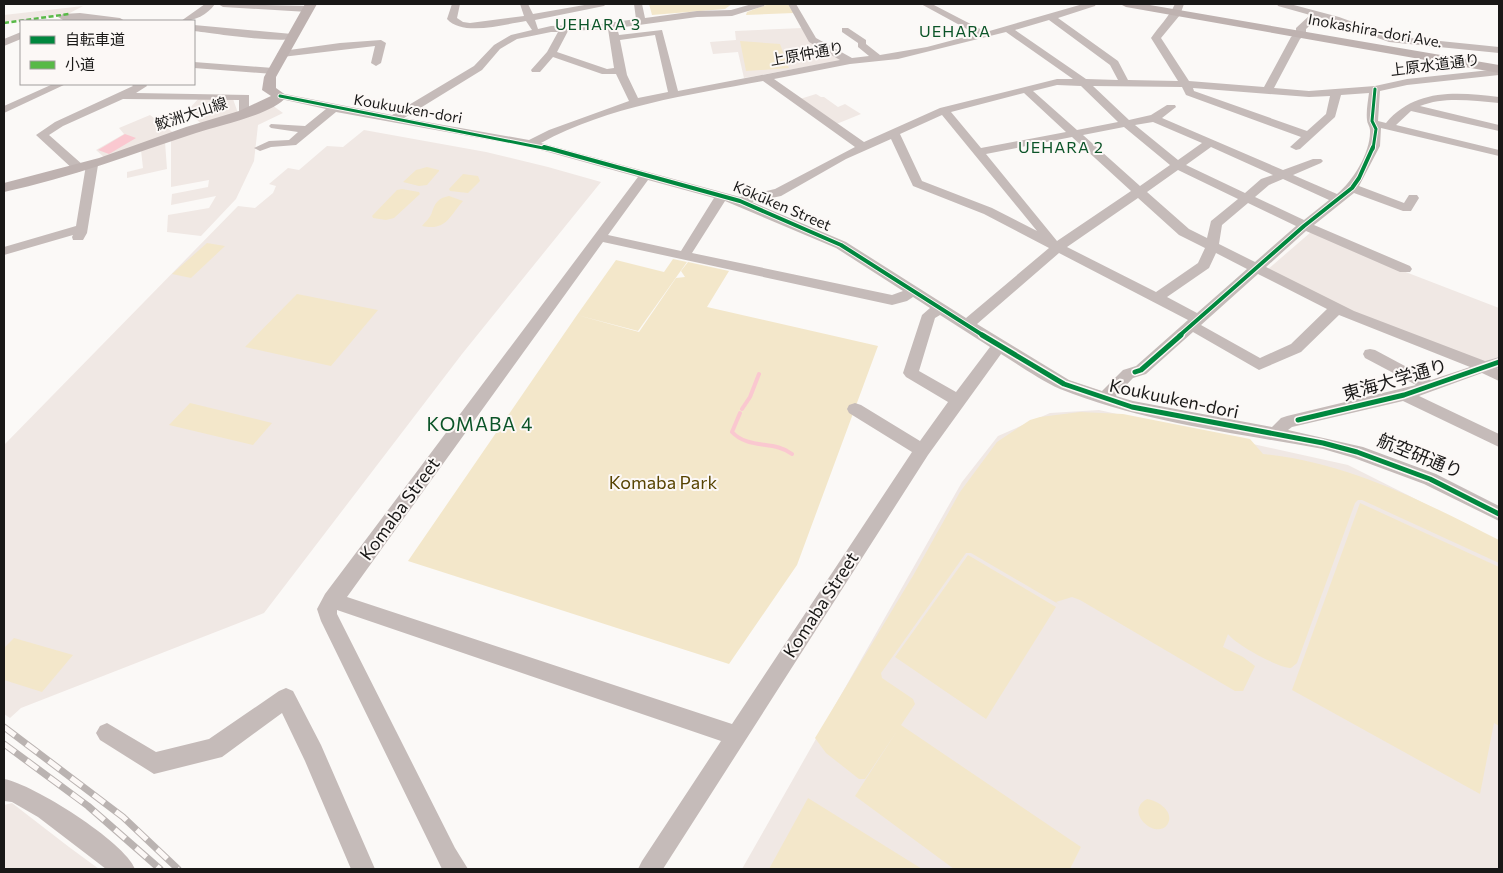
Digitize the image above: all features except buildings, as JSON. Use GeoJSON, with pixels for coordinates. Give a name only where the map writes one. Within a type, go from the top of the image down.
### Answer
{"type":"FeatureCollection","features":[{"type":"Feature","properties":{"kind":"main road","name":"Inokashira-dori Ave."},"geometry":{"type":"LineString","coordinates":[[1126,4],[1178,8]]}},
{"type":"Feature","properties":{"kind":"main road","name":"Inokashira-dori Ave."},"geometry":{"type":"LineString","coordinates":[[1149,4],[1499,67]]}},
{"type":"Feature","properties":{"kind":"main road"},"geometry":{"type":"LineString","coordinates":[[280,96],[268,89],[272,71],[310,7]]}},
{"type":"Feature","properties":{"kind":"main road","name":"Inokashira-dori Ave."},"geometry":{"type":"LineString","coordinates":[[1301,32],[1340,38],[1367,37],[1499,67]]}},
{"type":"Feature","properties":{"kind":"main road","name":"鮫洲大山線"},"geometry":{"type":"LineString","coordinates":[[4,188],[86,166],[244,114],[270,103],[280,96]]}},
{"type":"Feature","properties":{"kind":"street"},"geometry":{"type":"LineString","coordinates":[[188,20],[207,8],[210,4]]}},
{"type":"Feature","properties":{"kind":"street"},"geometry":{"type":"LineString","coordinates":[[222,4],[310,7]]}},
{"type":"Feature","properties":{"kind":"street"},"geometry":{"type":"LineString","coordinates":[[461,4],[455,4],[452,20],[460,25],[482,25],[530,19],[601,4]]}},
{"type":"Feature","properties":{"kind":"street"},"geometry":{"type":"LineString","coordinates":[[524,4],[535,32]]}},
{"type":"Feature","properties":{"kind":"street"},"geometry":{"type":"LineString","coordinates":[[638,4],[641,21]]}},
{"type":"Feature","properties":{"kind":"street"},"geometry":{"type":"LineString","coordinates":[[394,119],[478,68],[497,47],[509,39],[535,32],[565,28],[612,26],[697,14],[732,13],[761,4]]}},
{"type":"Feature","properties":{"kind":"street"},"geometry":{"type":"LineString","coordinates":[[792,4],[806,26],[812,40],[850,61]]}},
{"type":"Feature","properties":{"kind":"street"},"geometry":{"type":"LineString","coordinates":[[925,4],[985,35]]}},
{"type":"Feature","properties":{"kind":"street","name":"上原仲通り"},"geometry":{"type":"LineString","coordinates":[[531,144],[553,132],[635,102],[765,76],[928,50],[1092,4]]}},
{"type":"Feature","properties":{"kind":"street"},"geometry":{"type":"LineString","coordinates":[[1281,4],[1352,26],[1367,37],[1499,50]]}},
{"type":"Feature","properties":{"kind":"street"},"geometry":{"type":"LineString","coordinates":[[55,20],[83,8]]}},
{"type":"Feature","properties":{"kind":"street"},"geometry":{"type":"LineString","coordinates":[[1178,8],[1156,38],[1190,93],[1309,136]]}},
{"type":"Feature","properties":{"kind":"street"},"geometry":{"type":"LineString","coordinates":[[1268,90],[1296,37],[1301,32],[1301,28],[1317,14]]}},
{"type":"Feature","properties":{"kind":"street"},"geometry":{"type":"LineString","coordinates":[[62,17],[80,16],[112,20]]}},
{"type":"Feature","properties":{"kind":"street"},"geometry":{"type":"LineString","coordinates":[[1051,17],[1114,63],[1124,82]]}},
{"type":"Feature","properties":{"kind":"street"},"geometry":{"type":"LineString","coordinates":[[612,26],[619,71],[624,85],[635,102]]}},
{"type":"Feature","properties":{"kind":"street"},"geometry":{"type":"LineString","coordinates":[[1340,38],[1352,26]]}},
{"type":"Feature","properties":{"kind":"street"},"geometry":{"type":"LineString","coordinates":[[195,28],[292,37]]}},
{"type":"Feature","properties":{"kind":"street"},"geometry":{"type":"LineString","coordinates":[[536,70],[551,53],[565,28]]}},
{"type":"Feature","properties":{"kind":"street"},"geometry":{"type":"LineString","coordinates":[[1008,29],[1082,81],[1126,123],[1177,165],[1304,226],[1405,269]]}},
{"type":"Feature","properties":{"kind":"street"},"geometry":{"type":"LineString","coordinates":[[845,30],[863,42],[861,45],[878,58]]}},
{"type":"Feature","properties":{"kind":"street"},"geometry":{"type":"LineString","coordinates":[[614,38],[659,32],[674,94]]}},
{"type":"Feature","properties":{"kind":"street"},"geometry":{"type":"LineString","coordinates":[[282,54],[340,46],[381,43],[376,64]]}},
{"type":"Feature","properties":{"kind":"street"},"geometry":{"type":"LineString","coordinates":[[551,53],[606,72],[619,71]]}},
{"type":"Feature","properties":{"kind":"street"},"geometry":{"type":"LineString","coordinates":[[195,65],[272,71]]}},
{"type":"Feature","properties":{"kind":"street","name":"上原水道通り"},"geometry":{"type":"LineString","coordinates":[[740,201],[769,193],[777,193],[863,147],[944,110],[1057,82],[1186,84],[1309,94],[1375,89],[1407,82],[1499,72]]}},
{"type":"Feature","properties":{"kind":"street"},"geometry":{"type":"LineString","coordinates":[[765,76],[863,147]]}},
{"type":"Feature","properties":{"kind":"street"},"geometry":{"type":"LineString","coordinates":[[1407,82],[1433,100]]}},
{"type":"Feature","properties":{"kind":"street"},"geometry":{"type":"LineString","coordinates":[[4,110],[58,85]]}},
{"type":"Feature","properties":{"kind":"street"},"geometry":{"type":"LineString","coordinates":[[4,251],[80,232],[86,166],[42,135],[58,124],[142,86],[139,85]]}},
{"type":"Feature","properties":{"kind":"street"},"geometry":{"type":"LineString","coordinates":[[1026,89],[1184,232],[1337,308],[1484,368],[1499,376]]}},
{"type":"Feature","properties":{"kind":"street"},"geometry":{"type":"LineString","coordinates":[[1104,399],[1128,374],[1141,370],[1304,226],[1352,188],[1370,157],[1374,146],[1376,129],[1373,123],[1375,89]]}},
{"type":"Feature","properties":{"kind":"street"},"geometry":{"type":"LineString","coordinates":[[1296,147],[1331,115],[1336,92]]}},
{"type":"Feature","properties":{"kind":"street"},"geometry":{"type":"LineString","coordinates":[[121,96],[245,97],[244,114]]}},
{"type":"Feature","properties":{"kind":"street","name":"Koukuuken-dori"},"geometry":{"type":"LineString","coordinates":[[280,96],[334,108],[531,144]]}},
{"type":"Feature","properties":{"kind":"street"},"geometry":{"type":"LineString","coordinates":[[1389,127],[1396,116],[1419,102],[1470,97],[1499,100]]}},
{"type":"Feature","properties":{"kind":"street"},"geometry":{"type":"LineString","coordinates":[[978,152],[1154,118],[1171,107]]}},
{"type":"Feature","properties":{"kind":"street"},"geometry":{"type":"LineString","coordinates":[[1408,107],[1499,128]]}},
{"type":"Feature","properties":{"kind":"street"},"geometry":{"type":"LineString","coordinates":[[260,148],[269,144],[290,144],[334,108]]}},
{"type":"Feature","properties":{"kind":"street"},"geometry":{"type":"LineString","coordinates":[[944,110],[1058,247]]}},
{"type":"Feature","properties":{"kind":"street"},"geometry":{"type":"LineString","coordinates":[[1154,118],[1338,199]]}},
{"type":"Feature","properties":{"kind":"street"},"geometry":{"type":"LineString","coordinates":[[1373,123],[1499,153]]}},
{"type":"Feature","properties":{"kind":"street"},"geometry":{"type":"LineString","coordinates":[[275,126],[309,130]]}},
{"type":"Feature","properties":{"kind":"street"},"geometry":{"type":"LineString","coordinates":[[894,132],[917,183],[988,211],[1156,298],[1258,365],[1296,348],[1337,308]]}},
{"type":"Feature","properties":{"kind":"street"},"geometry":{"type":"LineString","coordinates":[[967,325],[1058,247],[1210,143]]}},
{"type":"Feature","properties":{"kind":"street","name":"Kōkūken Street"},"geometry":{"type":"LineString","coordinates":[[531,144],[740,201],[841,245],[999,346]]}},
{"type":"Feature","properties":{"kind":"street"},"geometry":{"type":"LineString","coordinates":[[1156,298],[1204,265],[1212,246],[1216,224],[1246,198],[1265,182],[1317,161]]}},
{"type":"Feature","properties":{"kind":"street","name":"Komaba Street"},"geometry":{"type":"LineString","coordinates":[[332,600],[646,174]]}},
{"type":"Feature","properties":{"kind":"street"},"geometry":{"type":"LineString","coordinates":[[1352,188],[1407,208],[1413,198]]}},
{"type":"Feature","properties":{"kind":"street"},"geometry":{"type":"LineString","coordinates":[[684,256],[722,195]]}},
{"type":"Feature","properties":{"kind":"street"},"geometry":{"type":"LineString","coordinates":[[598,237],[892,300],[902,298],[913,290]]}},
{"type":"Feature","properties":{"kind":"street"},"geometry":{"type":"LineString","coordinates":[[941,308],[930,315],[911,373],[958,400]]}},
{"type":"Feature","properties":{"kind":"street","name":"Koukuuken-dori"},"geometry":{"type":"LineString","coordinates":[[999,346],[1064,384],[1104,399],[1132,407],[1281,435],[1357,452],[1430,479],[1499,514]]}},
{"type":"Feature","properties":{"kind":"street","name":"Komaba Street"},"geometry":{"type":"LineString","coordinates":[[650,869],[922,450],[999,346]]}},
{"type":"Feature","properties":{"kind":"street"},"geometry":{"type":"LineString","coordinates":[[1370,354],[1430,386]]}},
{"type":"Feature","properties":{"kind":"street","name":"東海大学通り"},"geometry":{"type":"LineString","coordinates":[[1281,435],[1280,428],[1287,422],[1404,395],[1499,362]]}},
{"type":"Feature","properties":{"kind":"street"},"geometry":{"type":"LineString","coordinates":[[1404,395],[1499,441]]}},
{"type":"Feature","properties":{"kind":"street"},"geometry":{"type":"LineString","coordinates":[[855,409],[922,450]]}},
{"type":"Feature","properties":{"kind":"street"},"geometry":{"type":"LineString","coordinates":[[456,869],[446,856],[328,616],[327,609],[332,600],[736,736]]}},
{"type":"Feature","properties":{"kind":"street"},"geometry":{"type":"LineString","coordinates":[[107,733],[154,763],[214,749],[286,698],[313,753],[363,869]]}},
{"type":"Feature","properties":{"kind":"street"},"geometry":{"type":"LineString","coordinates":[[4,790],[8,789],[23,794],[53,814],[123,869]]}},
{"type":"Feature","properties":{"kind":"shaded area"},"geometry":{"type":"Polygon","coordinates":[[[83,6],[68,14],[4,22],[4,15],[83,6]]]}},
{"type":"Feature","properties":{"kind":"shaded area"},"geometry":{"type":"Polygon","coordinates":[[[802,28],[844,60],[744,78],[738,52],[713,54],[710,42],[736,40],[735,31],[802,28]]]}},
{"type":"Feature","properties":{"kind":"shaded area"},"geometry":{"type":"Polygon","coordinates":[[[816,94],[838,107],[845,104],[861,114],[834,125],[800,99],[816,94]]]}},
{"type":"Feature","properties":{"kind":"shaded area"},"geometry":{"type":"Polygon","coordinates":[[[199,98],[233,99],[238,113],[202,125],[188,110],[199,98]]]}},
{"type":"Feature","properties":{"kind":"shaded area"},"geometry":{"type":"Polygon","coordinates":[[[272,105],[283,113],[258,125],[254,161],[236,199],[201,236],[167,232],[168,215],[209,208],[216,196],[171,205],[172,194],[208,187],[209,180],[171,187],[171,139],[272,105]]]}},
{"type":"Feature","properties":{"kind":"shaded area"},"geometry":{"type":"Polygon","coordinates":[[[150,115],[175,134],[106,159],[96,150],[124,134],[119,128],[150,115]]]}},
{"type":"Feature","properties":{"kind":"shaded area"},"geometry":{"type":"Polygon","coordinates":[[[364,130],[486,152],[601,182],[462,354],[264,613],[21,708],[10,718],[4,714],[4,445],[238,206],[255,208],[273,193],[276,186],[269,184],[288,168],[299,170],[327,146],[343,147],[364,130]]]}},
{"type":"Feature","properties":{"kind":"shaded area"},"geometry":{"type":"Polygon","coordinates":[[[125,134],[136,138],[109,154],[98,150],[125,134]]]}},
{"type":"Feature","properties":{"kind":"shaded area"},"geometry":{"type":"Polygon","coordinates":[[[165,142],[167,169],[127,178],[127,172],[143,168],[141,150],[165,142]]]}},
{"type":"Feature","properties":{"kind":"shaded area"},"geometry":{"type":"Polygon","coordinates":[[[1311,232],[1403,271],[1499,308],[1499,357],[1481,362],[1349,311],[1267,270],[1311,232]]]}},
{"type":"Feature","properties":{"kind":"shaded area"},"geometry":{"type":"Polygon","coordinates":[[[1099,410],[1348,465],[1499,541],[1499,869],[742,869],[962,482],[998,436],[1050,413],[1099,410]]]}},
{"type":"Feature","properties":{"kind":"shaded area"},"geometry":{"type":"Polygon","coordinates":[[[12,803],[99,869],[4,869],[4,805],[12,803]]]}},
{"type":"Feature","properties":{"kind":"green space"},"geometry":{"type":"Polygon","coordinates":[[[649,4],[732,4],[725,9],[652,15],[649,4]]]}},
{"type":"Feature","properties":{"kind":"green space"},"geometry":{"type":"Polygon","coordinates":[[[769,4],[789,4],[794,13],[746,15],[747,12],[769,4]]]}},
{"type":"Feature","properties":{"kind":"green space"},"geometry":{"type":"Polygon","coordinates":[[[740,41],[780,44],[789,68],[746,71],[740,41]]]}},
{"type":"Feature","properties":{"kind":"green space"},"geometry":{"type":"Polygon","coordinates":[[[427,167],[439,171],[427,185],[419,186],[403,182],[416,170],[427,167]]]}},
{"type":"Feature","properties":{"kind":"green space"},"geometry":{"type":"Polygon","coordinates":[[[463,174],[478,176],[480,181],[468,193],[450,191],[449,189],[463,174]]]}},
{"type":"Feature","properties":{"kind":"green space"},"geometry":{"type":"Polygon","coordinates":[[[397,190],[419,192],[420,194],[394,218],[386,220],[373,218],[372,216],[397,190]]]}},
{"type":"Feature","properties":{"kind":"green space"},"geometry":{"type":"Polygon","coordinates":[[[449,196],[463,201],[442,225],[422,226],[430,216],[437,201],[449,196]]]}},
{"type":"Feature","properties":{"kind":"green space"},"geometry":{"type":"Polygon","coordinates":[[[207,243],[225,246],[191,278],[172,274],[207,243]]]}},
{"type":"Feature","properties":{"kind":"green space"},"geometry":{"type":"Polygon","coordinates":[[[673,259],[687,262],[638,331],[577,315],[616,260],[664,272],[673,259]]]}},
{"type":"Feature","properties":{"kind":"green space","name":"Komaba Park"},"geometry":{"type":"Polygon","coordinates":[[[688,262],[729,271],[707,307],[878,346],[797,565],[729,664],[408,561],[577,315],[639,332],[676,278],[685,277],[681,271],[688,262]]]}},
{"type":"Feature","properties":{"kind":"green space"},"geometry":{"type":"Polygon","coordinates":[[[297,294],[378,310],[331,366],[245,347],[297,294]]]}},
{"type":"Feature","properties":{"kind":"green space"},"geometry":{"type":"Polygon","coordinates":[[[190,403],[272,423],[253,445],[169,425],[190,403]]]}},
{"type":"Feature","properties":{"kind":"green space"},"geometry":{"type":"Polygon","coordinates":[[[1080,412],[1123,414],[1250,439],[1263,454],[1325,465],[1355,475],[1414,498],[1499,540],[1499,563],[1362,500],[1358,500],[1355,503],[1297,663],[1291,668],[1267,660],[1228,634],[1223,647],[1243,657],[1255,666],[1243,691],[1235,691],[1080,600],[1072,597],[1056,602],[1060,605],[971,553],[966,553],[881,673],[882,678],[913,699],[915,704],[901,725],[1081,847],[1070,869],[954,869],[855,796],[897,731],[865,779],[859,779],[826,753],[815,738],[914,574],[960,492],[997,442],[1030,420],[1080,412]]]}},
{"type":"Feature","properties":{"kind":"green space"},"geometry":{"type":"Polygon","coordinates":[[[1360,503],[1499,567],[1499,726],[1494,723],[1480,794],[1292,690],[1360,503]]]}},
{"type":"Feature","properties":{"kind":"green space"},"geometry":{"type":"Polygon","coordinates":[[[968,555],[1056,607],[986,719],[895,657],[968,555]]]}},
{"type":"Feature","properties":{"kind":"green space"},"geometry":{"type":"Polygon","coordinates":[[[14,638],[73,655],[42,692],[4,680],[4,648],[14,638]]]}},
{"type":"Feature","properties":{"kind":"green space"},"geometry":{"type":"Polygon","coordinates":[[[808,798],[922,869],[769,869],[808,798]]]}},
{"type":"Feature","properties":{"kind":"green space"},"geometry":{"type":"Polygon","coordinates":[[[1147,799],[1160,804],[1167,811],[1169,820],[1162,829],[1150,827],[1140,817],[1138,811],[1141,804],[1147,799]]]}},
{"type":"Feature","properties":{"kind":"waterway"},"geometry":{"type":"LineString","coordinates":[[742,409],[750,397],[759,374]]}},
{"type":"Feature","properties":{"kind":"waterway"},"geometry":{"type":"LineString","coordinates":[[740,413],[732,432],[739,438],[777,447],[792,454]]}},
{"type":"Feature","properties":{"kind":"railway"},"geometry":{"type":"LineString","coordinates":[[4,727],[123,817],[178,869]]}},
{"type":"Feature","properties":{"kind":"railway"},"geometry":{"type":"LineString","coordinates":[[4,744],[88,806],[160,869]]}},
{"type":"Feature","properties":{"kind":"marked path"},"geometry":{"type":"LineString","coordinates":[[26,20],[69,14]]}},
{"type":"Feature","properties":{"kind":"marked path"},"geometry":{"type":"LineString","coordinates":[[4,23],[20,21]]}},
{"type":"Feature","properties":{"kind":"cycle path"},"geometry":{"type":"LineString","coordinates":[[1135,372],[1141,370],[1304,226],[1352,188],[1359,178],[1374,146],[1376,129],[1372,121],[1375,89]]}},
{"type":"Feature","properties":{"kind":"cycle path","name":"航空研通り"},"geometry":{"type":"LineString","coordinates":[[280,96],[334,108],[531,144],[740,201],[841,245],[1011,353],[1064,384],[1132,407],[1323,443],[1357,452],[1430,479],[1499,514]]}},
{"type":"Feature","properties":{"kind":"cycle path"},"geometry":{"type":"LineString","coordinates":[[1298,420],[1404,395],[1499,362]]}},
{"type":"Feature","properties":{"kind":"district","name":"UEHARA 3"},"geometry":{"type":"Point","coordinates":[598,24]}},
{"type":"Feature","properties":{"kind":"district","name":"UEHARA"},"geometry":{"type":"Point","coordinates":[955,31]}},
{"type":"Feature","properties":{"kind":"district","name":"UEHARA 2"},"geometry":{"type":"Point","coordinates":[1061,147]}},
{"type":"Feature","properties":{"kind":"district","name":"KOMABA 4"},"geometry":{"type":"Point","coordinates":[480,424]}}]}
